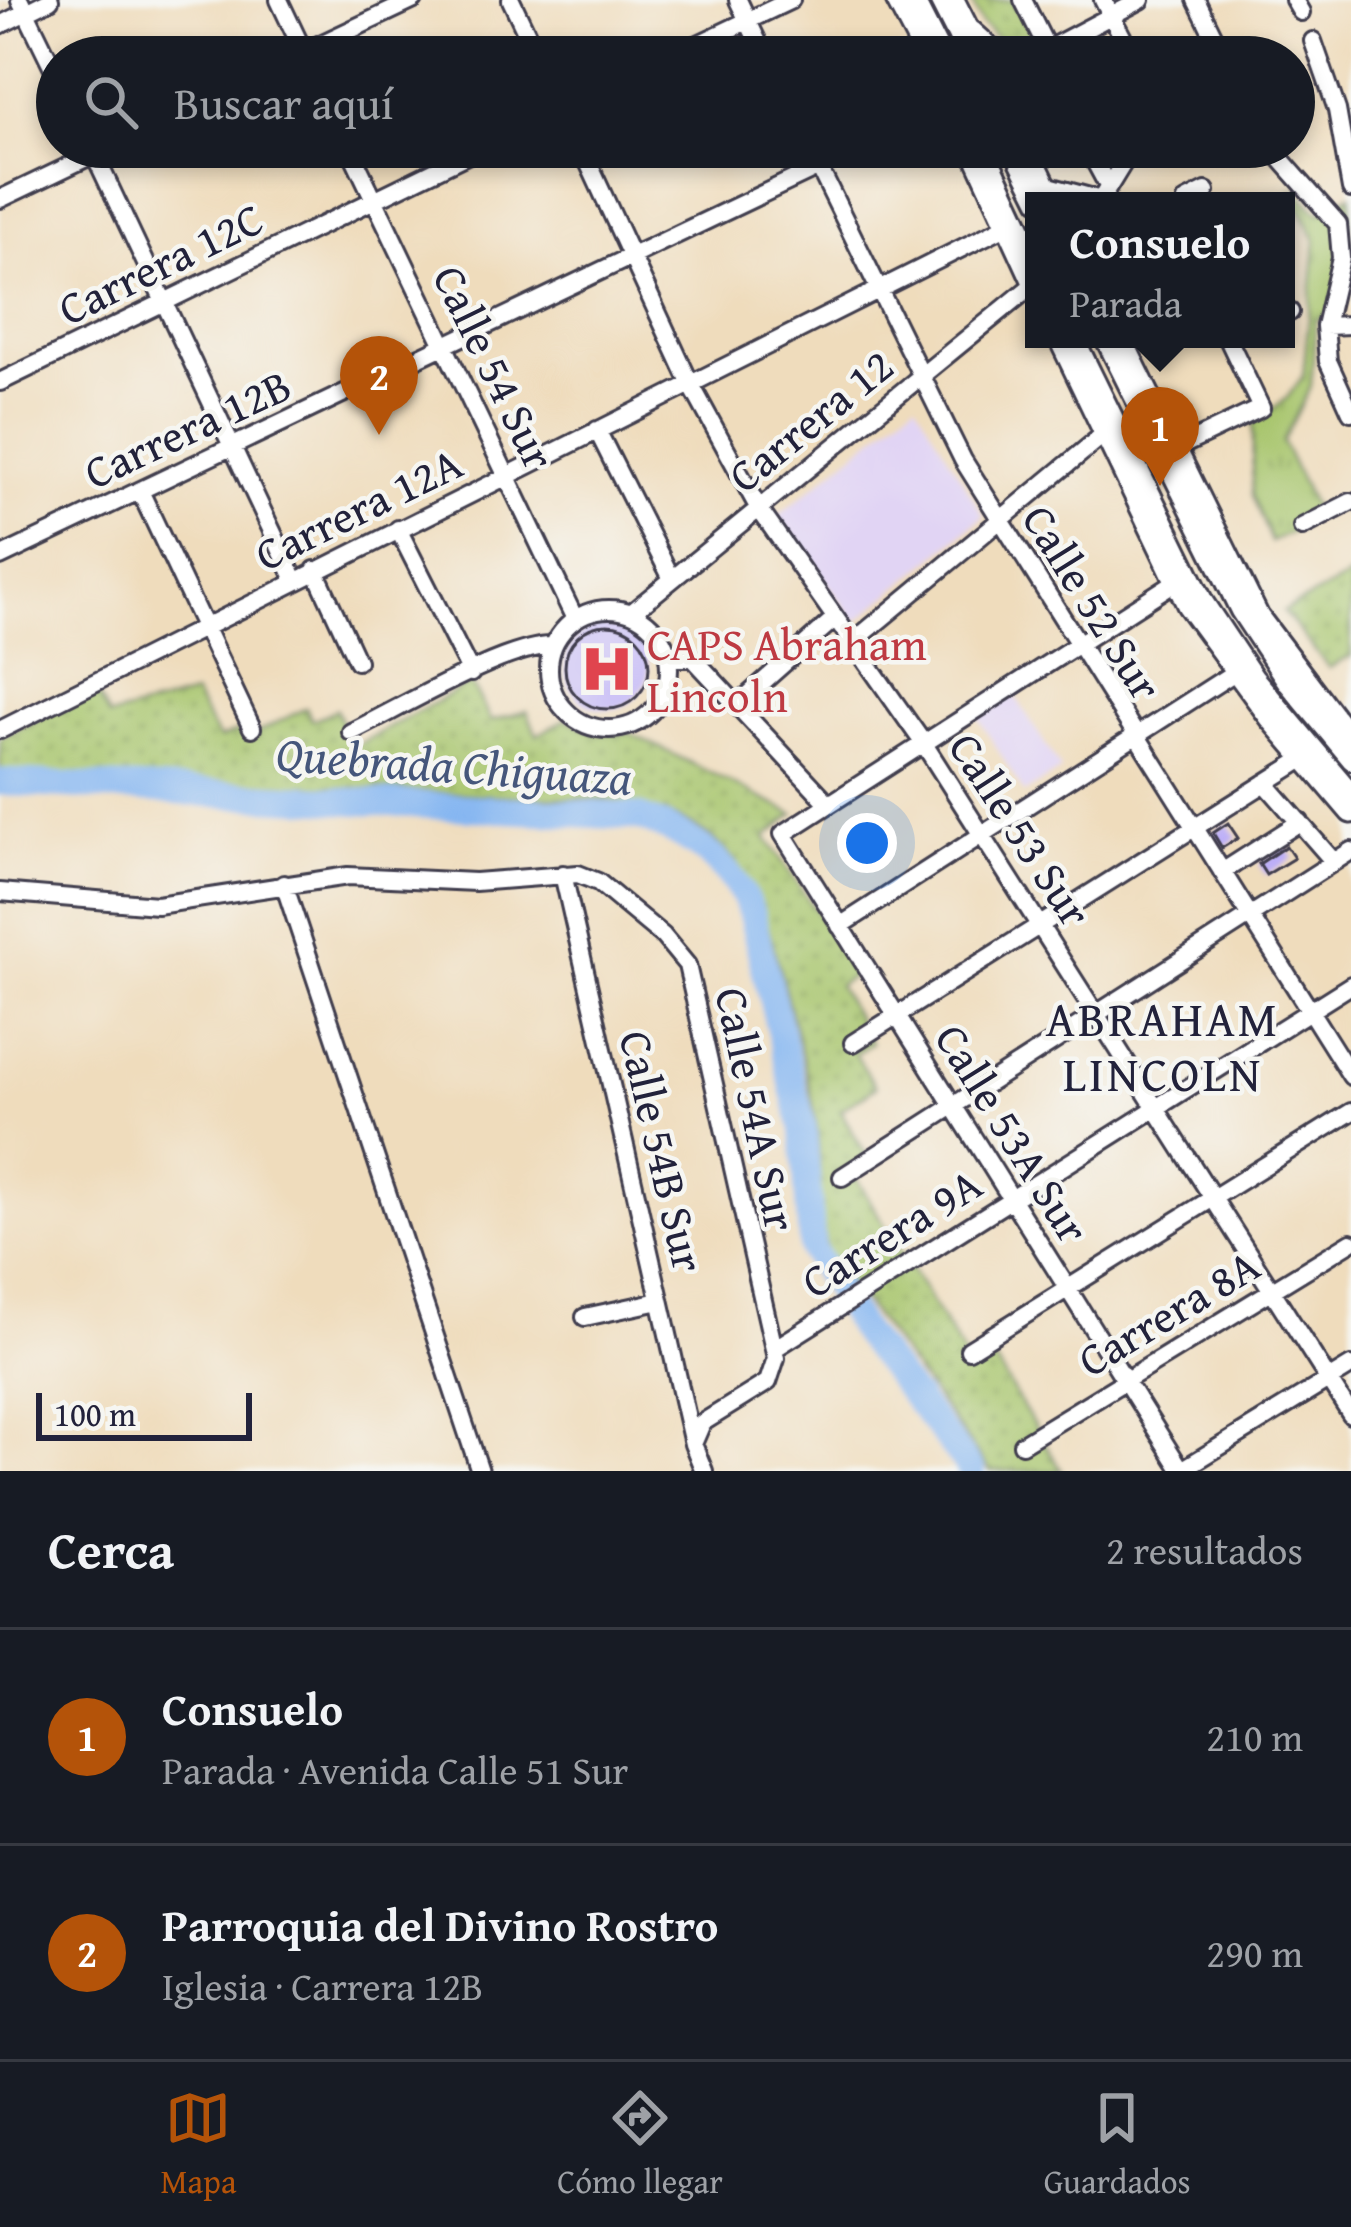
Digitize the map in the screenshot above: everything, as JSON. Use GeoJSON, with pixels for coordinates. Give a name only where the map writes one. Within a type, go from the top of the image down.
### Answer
{"type":"FeatureCollection","features":[{"type":"Feature","properties":{"kind":"main road"},"geometry":{"type":"LineString","coordinates":[[897,0],[916,36]]}},
{"type":"Feature","properties":{"kind":"main road"},"geometry":{"type":"LineString","coordinates":[[953,0],[971,36]]}},
{"type":"Feature","properties":{"kind":"main road"},"geometry":{"type":"LineString","coordinates":[[982,168],[1025,263]]}},
{"type":"Feature","properties":{"kind":"main road"},"geometry":{"type":"LineString","coordinates":[[1064,348],[1175,582],[1234,672],[1351,812]]}},
{"type":"Feature","properties":{"kind":"main road"},"geometry":{"type":"LineString","coordinates":[[1125,348],[1266,630],[1351,740]]}},
{"type":"Feature","properties":{"kind":"street"},"geometry":{"type":"LineString","coordinates":[[0,25],[23,6],[50,0]]}},
{"type":"Feature","properties":{"kind":"street"},"geometry":{"type":"LineString","coordinates":[[278,0],[293,36]]}},
{"type":"Feature","properties":{"kind":"street"},"geometry":{"type":"LineString","coordinates":[[340,36],[414,0]]}},
{"type":"Feature","properties":{"kind":"street"},"geometry":{"type":"LineString","coordinates":[[511,0],[528,36]]}},
{"type":"Feature","properties":{"kind":"street"},"geometry":{"type":"LineString","coordinates":[[738,0],[755,36]]}},
{"type":"Feature","properties":{"kind":"street"},"geometry":{"type":"LineString","coordinates":[[716,36],[791,0]]}},
{"type":"Feature","properties":{"kind":"street"},"geometry":{"type":"LineString","coordinates":[[915,0],[933,36]]}},
{"type":"Feature","properties":{"kind":"street"},"geometry":{"type":"LineString","coordinates":[[938,0],[956,36]]}},
{"type":"Feature","properties":{"kind":"street"},"geometry":{"type":"LineString","coordinates":[[1023,0],[1035,36]]}},
{"type":"Feature","properties":{"kind":"street"},"geometry":{"type":"LineString","coordinates":[[1067,36],[1107,8],[1141,0]]}},
{"type":"Feature","properties":{"kind":"street"},"geometry":{"type":"LineString","coordinates":[[1196,0],[1214,36]]}},
{"type":"Feature","properties":{"kind":"street"},"geometry":{"type":"LineString","coordinates":[[23,6],[38,36]]}},
{"type":"Feature","properties":{"kind":"street"},"geometry":{"type":"LineString","coordinates":[[1107,8],[1121,36]]}},
{"type":"Feature","properties":{"kind":"street"},"geometry":{"type":"LineString","coordinates":[[964,22],[980,36]]}},
{"type":"Feature","properties":{"kind":"street"},"geometry":{"type":"LineString","coordinates":[[1315,47],[1336,110],[1351,189]]}},
{"type":"Feature","properties":{"kind":"street"},"geometry":{"type":"LineString","coordinates":[[0,199],[61,168]]}},
{"type":"Feature","properties":{"kind":"street"},"geometry":{"type":"LineString","coordinates":[[106,168],[296,580]]}},
{"type":"Feature","properties":{"kind":"street","name":"Calle 54 Sur"},"geometry":{"type":"LineString","coordinates":[[359,168],[575,619]]}},
{"type":"Feature","properties":{"kind":"street","name":"Carrera 12C"},"geometry":{"type":"LineString","coordinates":[[0,382],[439,168]]}},
{"type":"Feature","properties":{"kind":"street","name":"Calle 53 Sur"},"geometry":{"type":"LineString","coordinates":[[591,168],[690,383],[759,508],[924,744],[1351,1415]]}},
{"type":"Feature","properties":{"kind":"street","name":"Carrera 12B"},"geometry":{"type":"LineString","coordinates":[[0,557],[816,168]]}},
{"type":"Feature","properties":{"kind":"street","name":"Calle 52 Sur"},"geometry":{"type":"LineString","coordinates":[[818,168],[920,377],[999,521],[1351,1076]]}},
{"type":"Feature","properties":{"kind":"street"},"geometry":{"type":"LineString","coordinates":[[996,168],[1025,232]]}},
{"type":"Feature","properties":{"kind":"street"},"geometry":{"type":"LineString","coordinates":[[1289,168],[1338,224],[1341,259],[1325,326],[1328,361],[1351,412]]}},
{"type":"Feature","properties":{"kind":"street","name":"Carrera 12A"},"geometry":{"type":"LineString","coordinates":[[0,730],[1008,225]]}},
{"type":"Feature","properties":{"kind":"street","name":"Carrera 12"},"geometry":{"type":"LineString","coordinates":[[631,613],[1025,290]]}},
{"type":"Feature","properties":{"kind":"street"},"geometry":{"type":"LineString","coordinates":[[1325,326],[1351,325]]}},
{"type":"Feature","properties":{"kind":"street"},"geometry":{"type":"LineString","coordinates":[[1080,348],[1205,602],[1255,677],[1351,791]]}},
{"type":"Feature","properties":{"kind":"street"},"geometry":{"type":"LineString","coordinates":[[1108,348],[1239,611],[1288,685],[1351,761]]}},
{"type":"Feature","properties":{"kind":"street"},"geometry":{"type":"LineString","coordinates":[[1175,449],[1261,408],[1235,348]]}},
{"type":"Feature","properties":{"kind":"street"},"geometry":{"type":"LineString","coordinates":[[596,430],[672,580]]}},
{"type":"Feature","properties":{"kind":"street"},"geometry":{"type":"LineString","coordinates":[[853,642],[1104,434]]}},
{"type":"Feature","properties":{"kind":"street"},"geometry":{"type":"LineString","coordinates":[[140,491],[252,728]]}},
{"type":"Feature","properties":{"kind":"street"},"geometry":{"type":"LineString","coordinates":[[1302,526],[1351,502]]}},
{"type":"Feature","properties":{"kind":"street"},"geometry":{"type":"LineString","coordinates":[[398,529],[471,673]]}},
{"type":"Feature","properties":{"kind":"street"},"geometry":{"type":"LineString","coordinates":[[315,570],[357,661]]}},
{"type":"Feature","properties":{"kind":"street"},"geometry":{"type":"LineString","coordinates":[[669,658],[690,656],[829,804],[1175,582]]}},
{"type":"Feature","properties":{"kind":"street"},"geometry":{"type":"LineString","coordinates":[[597,610],[631,613],[660,635],[669,658],[670,675],[657,706],[629,726],[612,729],[579,721],[566,710],[550,680],[554,646],[575,619],[597,610]]}},
{"type":"Feature","properties":{"kind":"street"},"geometry":{"type":"LineString","coordinates":[[736,705],[836,618]]}},
{"type":"Feature","properties":{"kind":"street"},"geometry":{"type":"LineString","coordinates":[[351,732],[471,673],[536,647],[554,646]]}},
{"type":"Feature","properties":{"kind":"street"},"geometry":{"type":"LineString","coordinates":[[840,926],[1234,672]]}},
{"type":"Feature","properties":{"kind":"street"},"geometry":{"type":"LineString","coordinates":[[853,1043],[1305,758]]}},
{"type":"Feature","properties":{"kind":"street"},"geometry":{"type":"LineString","coordinates":[[1265,783],[1334,862]]}},
{"type":"Feature","properties":{"kind":"street","name":"Calle 53A Sur"},"geometry":{"type":"LineString","coordinates":[[829,804],[783,834],[1181,1471]]}},
{"type":"Feature","properties":{"kind":"street"},"geometry":{"type":"LineString","coordinates":[[1222,872],[1300,822]]}},
{"type":"Feature","properties":{"kind":"street"},"geometry":{"type":"LineString","coordinates":[[842,1177],[1351,851]]}},
{"type":"Feature","properties":{"kind":"street"},"geometry":{"type":"LineString","coordinates":[[0,892],[157,905],[284,884],[395,875],[475,881],[563,874]]}},
{"type":"Feature","properties":{"kind":"street","name":"Calle 54A Sur"},"geometry":{"type":"LineString","coordinates":[[563,874],[598,881],[663,936],[687,965],[694,984],[774,1349],[773,1376],[702,1423],[693,1444]]}},
{"type":"Feature","properties":{"kind":"street","name":"Calle 54B Sur"},"geometry":{"type":"LineString","coordinates":[[563,874],[693,1444],[704,1471]]}},
{"type":"Feature","properties":{"kind":"street"},"geometry":{"type":"LineString","coordinates":[[284,884],[480,1471]]}},
{"type":"Feature","properties":{"kind":"street","name":"Carrera 9A"},"geometry":{"type":"LineString","coordinates":[[774,1349],[1351,985]]}},
{"type":"Feature","properties":{"kind":"street"},"geometry":{"type":"LineString","coordinates":[[969,1350],[1351,1112]]}},
{"type":"Feature","properties":{"kind":"street","name":"Carrera 8A"},"geometry":{"type":"LineString","coordinates":[[1022,1444],[1351,1242]]}},
{"type":"Feature","properties":{"kind":"street"},"geometry":{"type":"LineString","coordinates":[[585,1317],[660,1300]]}},
{"type":"Feature","properties":{"kind":"street"},"geometry":{"type":"LineString","coordinates":[[1181,1471],[1351,1366]]}},
{"type":"Feature","properties":{"kind":"shaded area"},"geometry":{"type":"Polygon","coordinates":[[[916,402],[984,516],[856,622],[777,517],[916,402]]]}},
{"type":"Feature","properties":{"kind":"shaded area"},"geometry":{"type":"Polygon","coordinates":[[[1013,692],[1061,770],[1024,793],[976,714],[1013,692]]]}},
{"type":"Feature","properties":{"kind":"green space"},"geometry":{"type":"Polygon","coordinates":[[[970,0],[1014,0],[1034,36],[994,36],[970,0]]]}},
{"type":"Feature","properties":{"kind":"green space"},"geometry":{"type":"Polygon","coordinates":[[[1295,189],[1319,213],[1351,194],[1342,313],[1336,319],[1316,319],[1311,386],[1282,442],[1315,510],[1299,517],[1302,527],[1271,542],[1252,495],[1253,423],[1287,398],[1303,376],[1316,240],[1295,201],[1295,192],[1290,192],[1295,189]]]}},
{"type":"Feature","properties":{"kind":"green space"},"geometry":{"type":"Polygon","coordinates":[[[1351,576],[1351,656],[1329,668],[1283,612],[1351,576]]]}},
{"type":"Feature","properties":{"kind":"green space"},"geometry":{"type":"Polygon","coordinates":[[[471,683],[491,721],[527,711],[537,735],[566,719],[598,734],[630,733],[794,814],[766,837],[858,973],[838,985],[871,1043],[855,1054],[876,1087],[840,1110],[867,1156],[850,1168],[970,1366],[991,1355],[1062,1471],[990,1471],[827,1253],[814,1109],[776,957],[751,888],[713,840],[685,822],[650,809],[605,801],[0,771],[0,738],[96,691],[109,717],[194,695],[219,739],[245,728],[248,737],[306,708],[312,720],[336,710],[353,747],[471,683]]]}},
{"type":"Feature","properties":{"kind":"building","name":"CAPS Abraham Lincoln"},"geometry":{"type":"Polygon","coordinates":[[[607,625],[637,637],[649,667],[637,697],[607,709],[577,697],[565,667],[577,637],[607,625]]]}},
{"type":"Feature","properties":{"kind":"building"},"geometry":{"type":"Polygon","coordinates":[[[1228,823],[1238,838],[1222,848],[1213,833],[1228,823]]]}},
{"type":"Feature","properties":{"kind":"building"},"geometry":{"type":"Polygon","coordinates":[[[1286,846],[1294,858],[1266,875],[1259,864],[1286,846]]]}},
{"type":"Feature","properties":{"kind":"waterway","name":"Quebrada Chiguaza"},"geometry":{"type":"LineString","coordinates":[[0,782],[638,817],[691,841],[732,879],[751,913],[803,1127],[812,1250],[863,1333],[972,1471]]}},
{"type":"Feature","properties":{"kind":"place","name":"Parroquia del Divino Rostro"},"geometry":{"type":"Point","coordinates":[379,435]}},
{"type":"Feature","properties":{"kind":"place","name":"Consuelo"},"geometry":{"type":"Point","coordinates":[1160,486]}},
{"type":"Feature","properties":{"kind":"place","name":"CAPS Abraham Lincoln"},"geometry":{"type":"Point","coordinates":[607,669]}},
{"type":"Feature","properties":{"kind":"district","name":"ABRAHAM LINCOLN"},"geometry":{"type":"Point","coordinates":[1163,1046]}}]}
